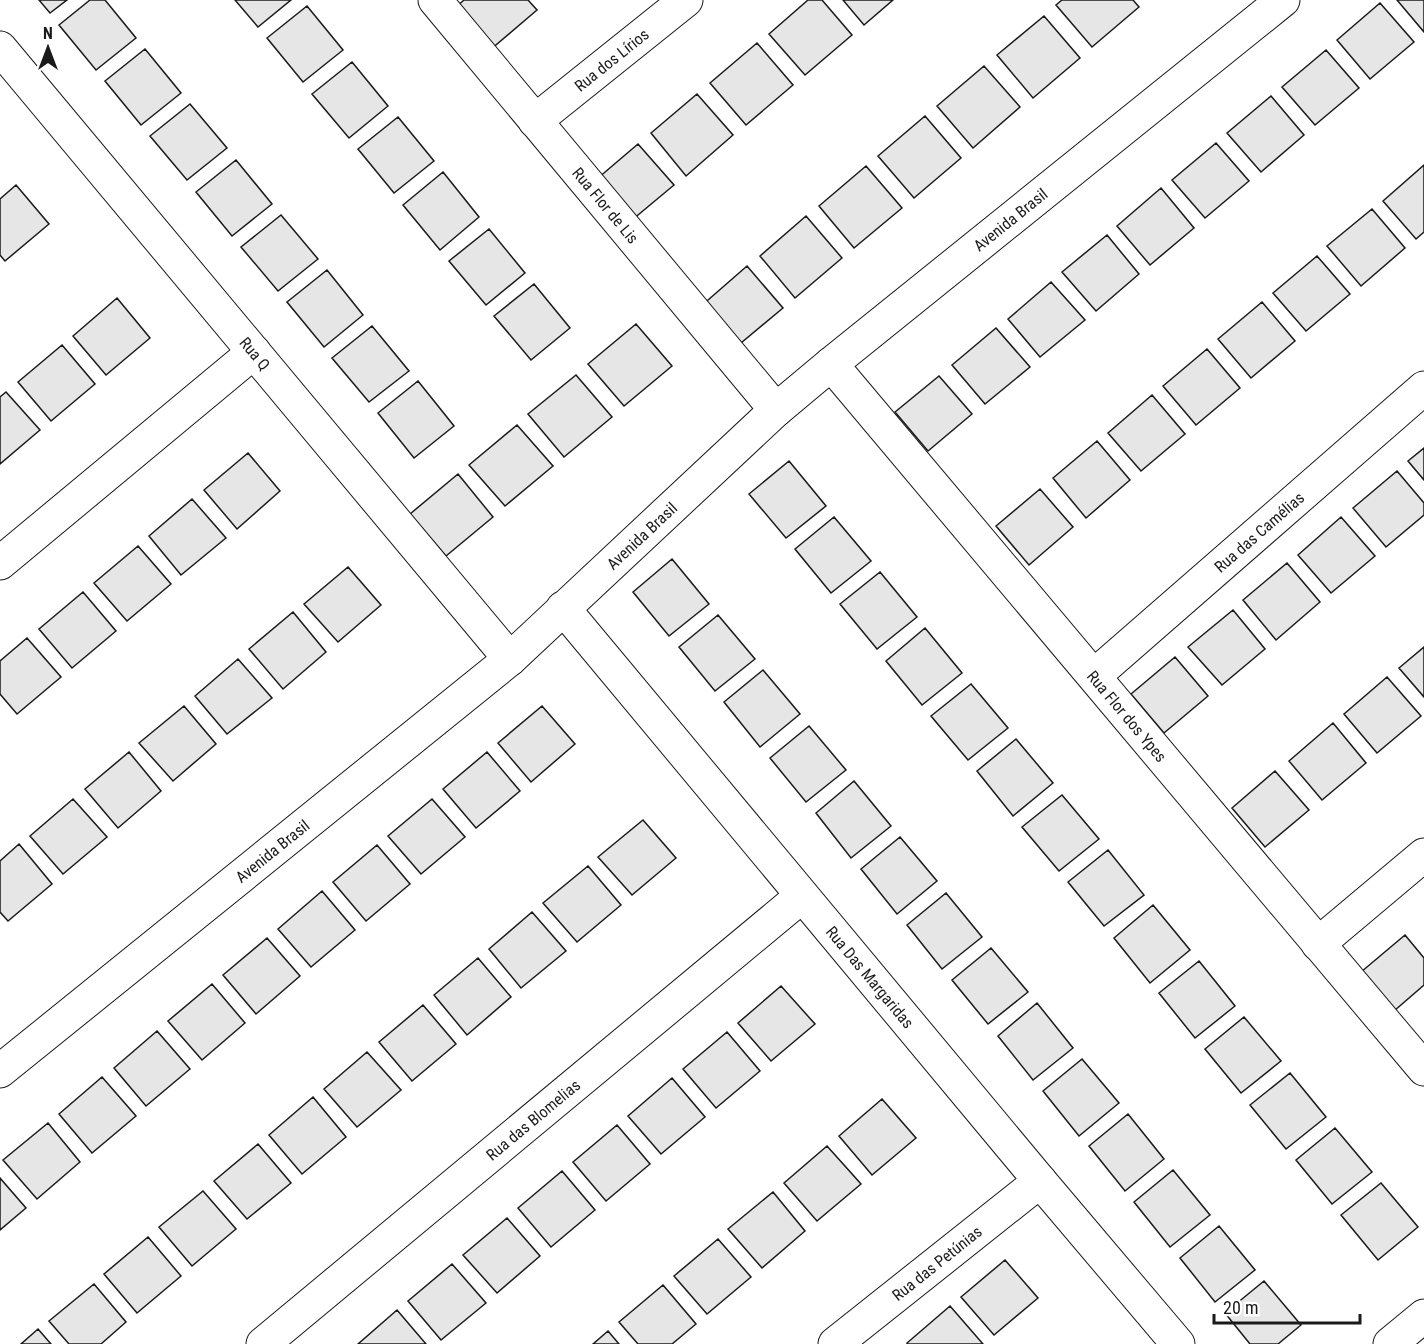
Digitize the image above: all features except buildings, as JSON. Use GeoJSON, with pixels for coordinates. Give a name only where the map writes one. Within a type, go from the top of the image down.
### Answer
{"type":"FeatureCollection","features":[{"type":"Feature","properties":{"kind":"street","name":"Rua Flor de Lis"},"geometry":{"type":"LineString","coordinates":[[435,0],[776,410]]}},
{"type":"Feature","properties":{"kind":"street","name":"Rua dos Lírios"},"geometry":{"type":"LineString","coordinates":[[536,121],[686,0]]}},
{"type":"Feature","properties":{"kind":"street","name":"Avenida Brasil"},"geometry":{"type":"LineString","coordinates":[[0,1071],[510,659],[776,410],[831,363],[1283,0]]}},
{"type":"Feature","properties":{"kind":"street","name":"Rua Q"},"geometry":{"type":"LineString","coordinates":[[7,69],[254,352],[510,659]]}},
{"type":"Feature","properties":{"kind":"street"},"geometry":{"type":"LineString","coordinates":[[0,563],[254,352]]}},
{"type":"Feature","properties":{"kind":"street","name":"Rua Flor dos Ypes"},"geometry":{"type":"LineString","coordinates":[[831,363],[1424,1069]]}},
{"type":"Feature","properties":{"kind":"street","name":"Rua das Camélias"},"geometry":{"type":"LineString","coordinates":[[1094,676],[1424,388]]}},
{"type":"Feature","properties":{"kind":"street","name":"Rua Das Margaridas"},"geometry":{"type":"LineString","coordinates":[[563,608],[1178,1344]]}},
{"type":"Feature","properties":{"kind":"street"},"geometry":{"type":"LineString","coordinates":[[1318,944],[1424,855]]}},
{"type":"Feature","properties":{"kind":"street","name":"Rua das Blomelias"},"geometry":{"type":"LineString","coordinates":[[263,1344],[802,896]]}},
{"type":"Feature","properties":{"kind":"street","name":"Rua das Petúnias"},"geometry":{"type":"LineString","coordinates":[[835,1344],[1040,1181]]}},
{"type":"Feature","properties":{"kind":"street"},"geometry":{"type":"LineString","coordinates":[[1390,1344],[1424,1316]]}}]}
